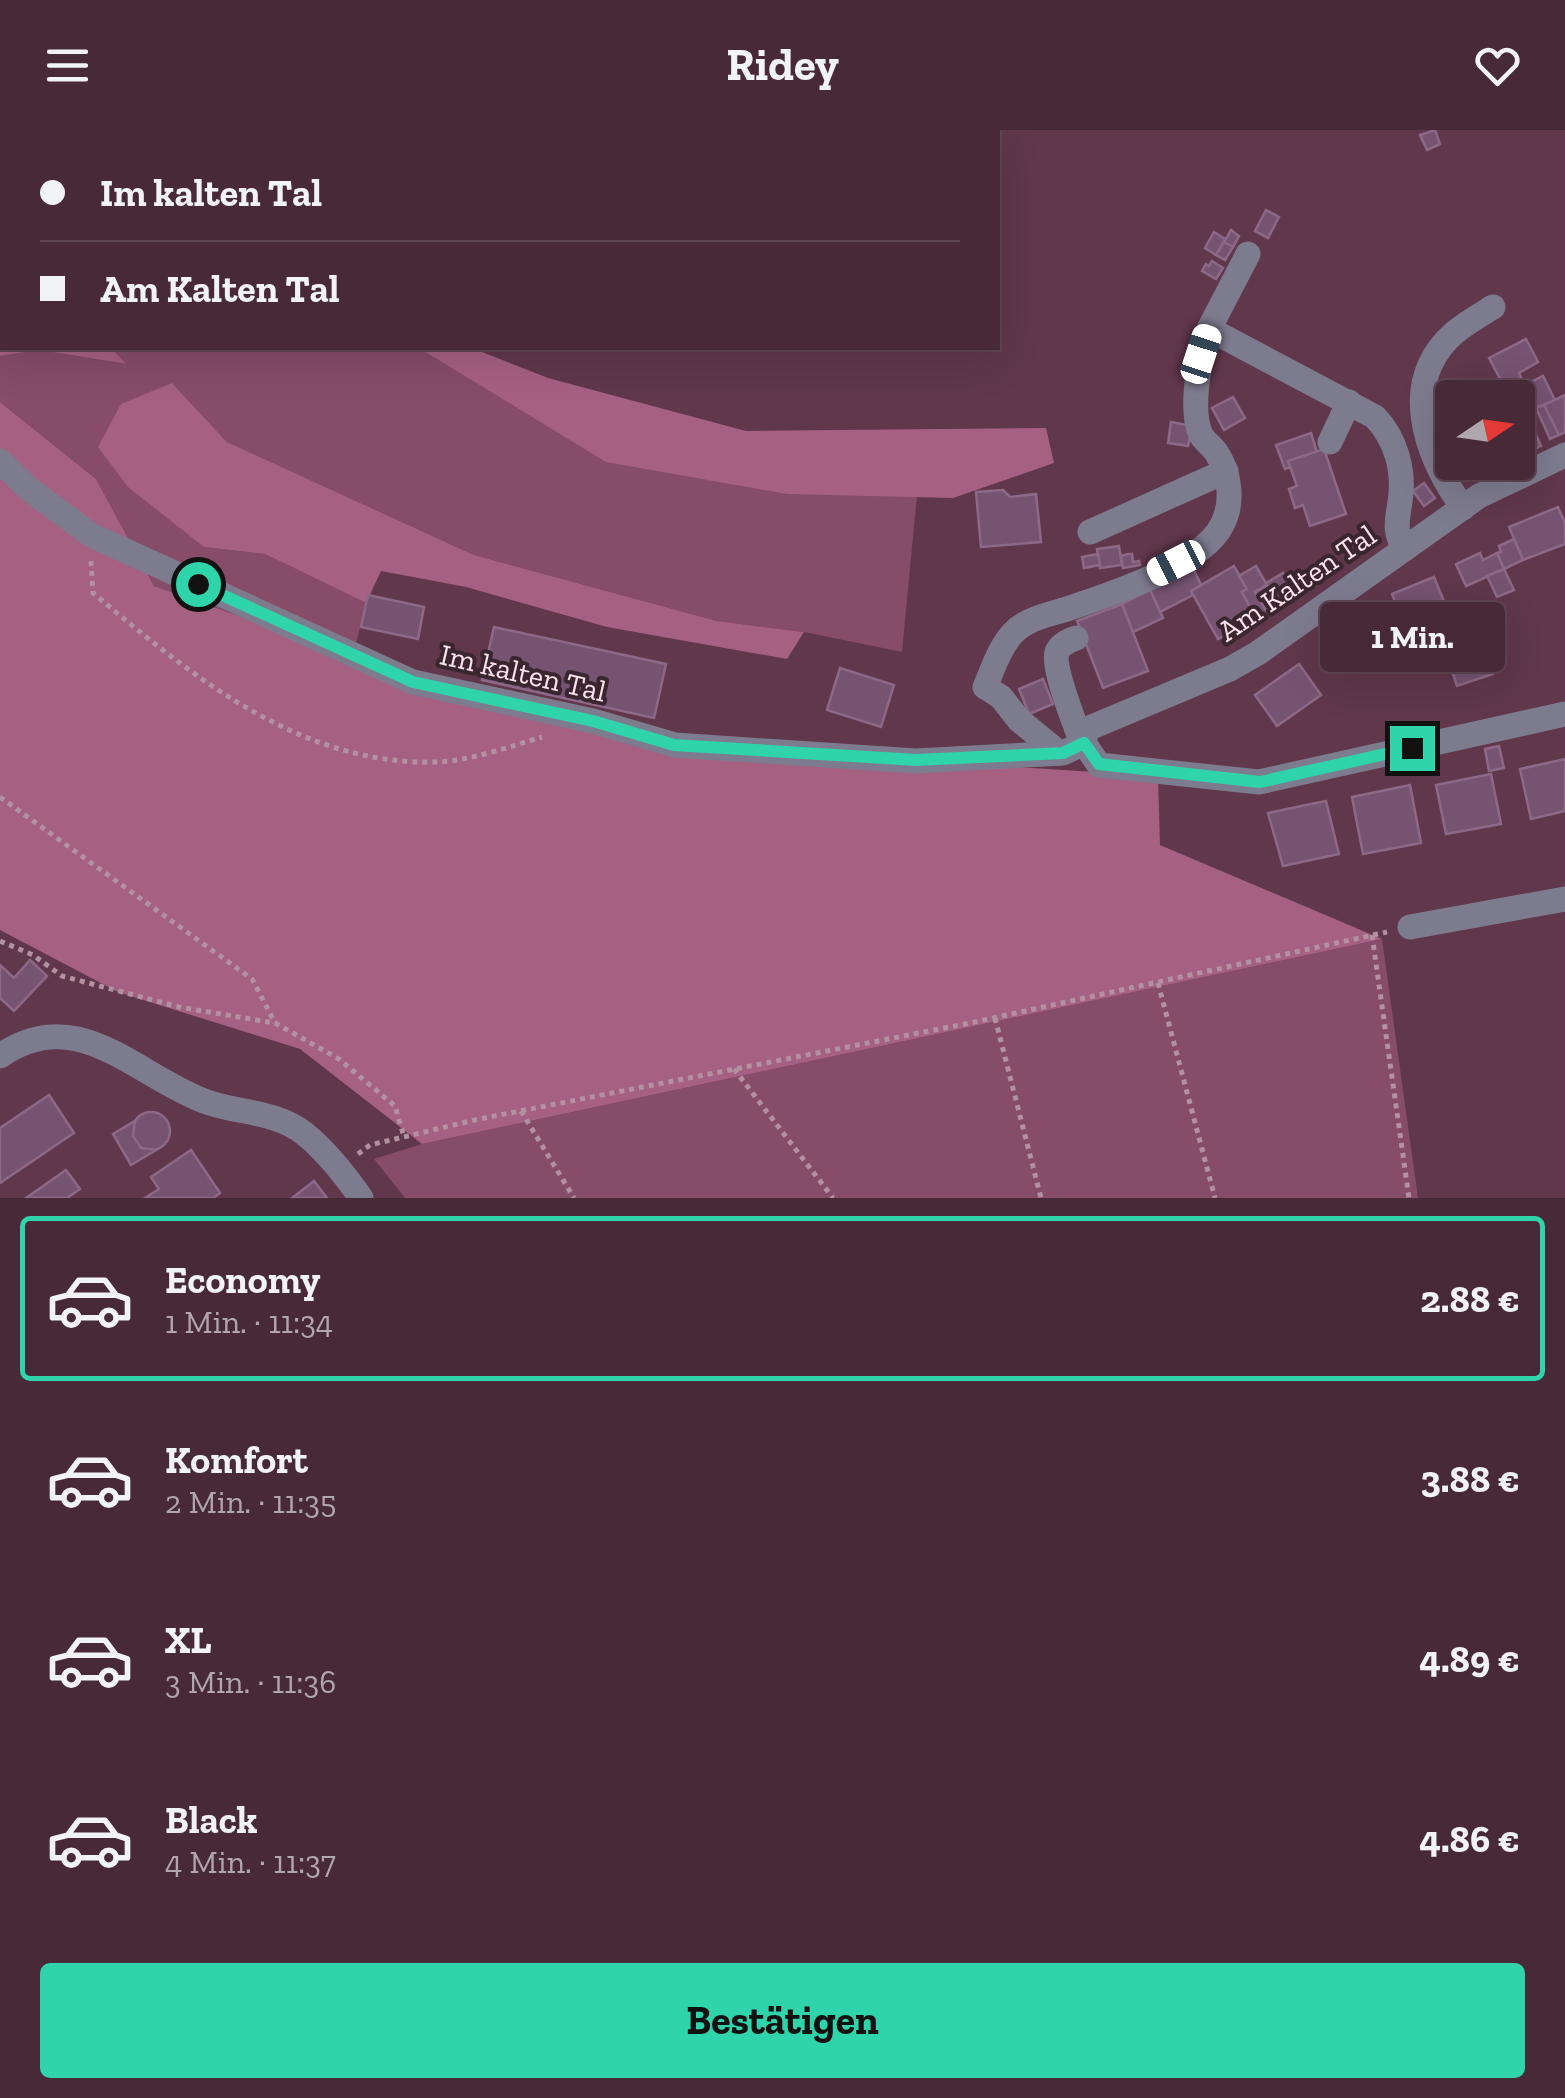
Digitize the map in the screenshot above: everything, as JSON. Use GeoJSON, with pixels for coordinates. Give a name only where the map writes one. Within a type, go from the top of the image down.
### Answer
{"type":"FeatureCollection","features":[{"type":"Feature","properties":{"kind":"street"},"geometry":{"type":"LineString","coordinates":[[1248,254],[1209,329],[1198,380],[1200,434],[1226,471],[1230,488],[1224,523],[1201,550],[1126,589],[1035,619],[1014,632],[985,686],[1001,697],[1019,720],[1075,746],[1099,764],[1260,782],[1565,714]]}},
{"type":"Feature","properties":{"kind":"street"},"geometry":{"type":"LineString","coordinates":[[1463,508],[1433,458],[1421,409],[1425,374],[1452,335],[1493,307]]}},
{"type":"Feature","properties":{"kind":"street"},"geometry":{"type":"LineString","coordinates":[[1209,329],[1349,402],[1387,429],[1396,450],[1400,502],[1394,523],[1404,549]]}},
{"type":"Feature","properties":{"kind":"street"},"geometry":{"type":"LineString","coordinates":[[1330,442],[1349,402]]}},
{"type":"Feature","properties":{"kind":"street","name":"Am Kalten Tal"},"geometry":{"type":"LineString","coordinates":[[1075,746],[1088,728],[1230,669],[1258,653],[1479,496],[1565,455]]}},
{"type":"Feature","properties":{"kind":"street","name":"Im kalten Tal"},"geometry":{"type":"LineString","coordinates":[[0,462],[90,534],[413,682],[593,721],[674,745],[916,760],[1075,746]]}},
{"type":"Feature","properties":{"kind":"street"},"geometry":{"type":"LineString","coordinates":[[1090,532],[1226,471]]}},
{"type":"Feature","properties":{"kind":"street"},"geometry":{"type":"LineString","coordinates":[[1075,746],[1056,654],[1062,644],[1076,638]]}},
{"type":"Feature","properties":{"kind":"street"},"geometry":{"type":"LineString","coordinates":[[1410,927],[1565,899]]}},
{"type":"Feature","properties":{"kind":"street"},"geometry":{"type":"LineString","coordinates":[[5,1052],[38,1037],[61,1036],[104,1046],[203,1100],[264,1113],[304,1132],[361,1198]]}},
{"type":"Feature","properties":{"kind":"path"},"geometry":{"type":"LineString","coordinates":[[90,534],[92,592],[180,665],[266,720],[364,757],[440,762],[593,721]]}},
{"type":"Feature","properties":{"kind":"path"},"geometry":{"type":"LineString","coordinates":[[0,797],[252,978],[275,1023]]}},
{"type":"Feature","properties":{"kind":"path"},"geometry":{"type":"LineString","coordinates":[[338,1168],[370,1146],[404,1137],[995,1018],[1410,927]]}},
{"type":"Feature","properties":{"kind":"path"},"geometry":{"type":"LineString","coordinates":[[1372,936],[1408,1198]]}},
{"type":"Feature","properties":{"kind":"path"},"geometry":{"type":"LineString","coordinates":[[0,941],[33,955],[62,976],[179,1007],[275,1023],[339,1059],[395,1106],[404,1137]]}},
{"type":"Feature","properties":{"kind":"path"},"geometry":{"type":"LineString","coordinates":[[1158,982],[1215,1198]]}},
{"type":"Feature","properties":{"kind":"path"},"geometry":{"type":"LineString","coordinates":[[995,1018],[1041,1198]]}},
{"type":"Feature","properties":{"kind":"path"},"geometry":{"type":"LineString","coordinates":[[734,1069],[832,1198]]}},
{"type":"Feature","properties":{"kind":"path"},"geometry":{"type":"LineString","coordinates":[[521,1111],[574,1198]]}},
{"type":"Feature","properties":{"kind":"shaded area"},"geometry":{"type":"Polygon","coordinates":[[[0,350],[39,350],[0,356],[0,350]]]}},
{"type":"Feature","properties":{"kind":"shaded area"},"geometry":{"type":"Polygon","coordinates":[[[39,350],[124,364],[113,350],[424,350],[787,494],[917,495],[902,652],[804,632],[717,621],[474,555],[227,442],[172,383],[204,547],[265,554],[366,603],[353,656],[154,586],[96,479],[0,402],[0,356],[39,350]]]}},
{"type":"Feature","properties":{"kind":"shaded area"},"geometry":{"type":"Polygon","coordinates":[[[39,350],[113,350],[126,364],[39,350]]]}},
{"type":"Feature","properties":{"kind":"shaded area"},"geometry":{"type":"Polygon","coordinates":[[[422,350],[477,350],[548,378],[746,431],[1046,428],[1054,463],[953,498],[787,494],[606,462],[422,350]]]}},
{"type":"Feature","properties":{"kind":"shaded area"},"geometry":{"type":"Polygon","coordinates":[[[172,383],[227,442],[474,555],[717,621],[804,632],[787,659],[607,627],[466,587],[381,571],[366,603],[265,554],[204,547],[128,487],[98,447],[121,404],[172,383]]]}},
{"type":"Feature","properties":{"kind":"shaded area"},"geometry":{"type":"Polygon","coordinates":[[[0,402],[96,479],[154,586],[353,656],[701,747],[1158,776],[1160,845],[1382,939],[422,1144],[300,1049],[118,992],[0,930],[0,402]]]}},
{"type":"Feature","properties":{"kind":"shaded area"},"geometry":{"type":"Polygon","coordinates":[[[1382,939],[1418,1198],[405,1198],[374,1159],[422,1144],[1382,939]]]}},
{"type":"Feature","properties":{"kind":"building"},"geometry":{"type":"Polygon","coordinates":[[[1435,130],[1440,144],[1427,150],[1420,135],[1435,130]]]}},
{"type":"Feature","properties":{"kind":"building"},"geometry":{"type":"Polygon","coordinates":[[[1266,210],[1279,217],[1268,238],[1255,231],[1266,210]]]}},
{"type":"Feature","properties":{"kind":"building"},"geometry":{"type":"Polygon","coordinates":[[[1231,230],[1239,236],[1233,247],[1224,242],[1231,230]]]}},
{"type":"Feature","properties":{"kind":"building"},"geometry":{"type":"Polygon","coordinates":[[[1214,232],[1225,239],[1216,255],[1205,248],[1214,232]]]}},
{"type":"Feature","properties":{"kind":"building"},"geometry":{"type":"Polygon","coordinates":[[[1224,242],[1233,247],[1225,260],[1216,255],[1224,242]]]}},
{"type":"Feature","properties":{"kind":"building"},"geometry":{"type":"Polygon","coordinates":[[[1212,261],[1223,268],[1216,279],[1202,271],[1212,261]]]}},
{"type":"Feature","properties":{"kind":"building"},"geometry":{"type":"Polygon","coordinates":[[[1526,339],[1538,362],[1519,373],[1522,380],[1501,380],[1489,358],[1526,339]]]}},
{"type":"Feature","properties":{"kind":"building"},"geometry":{"type":"Polygon","coordinates":[[[1543,376],[1555,400],[1536,408],[1535,380],[1543,376]]]}},
{"type":"Feature","properties":{"kind":"building"},"geometry":{"type":"Polygon","coordinates":[[[1565,395],[1565,432],[1559,435],[1544,405],[1565,395]]]}},
{"type":"Feature","properties":{"kind":"building"},"geometry":{"type":"Polygon","coordinates":[[[1233,397],[1245,418],[1224,430],[1212,408],[1233,397]]]}},
{"type":"Feature","properties":{"kind":"building"},"geometry":{"type":"Polygon","coordinates":[[[1544,405],[1559,435],[1550,439],[1536,408],[1544,405]]]}},
{"type":"Feature","properties":{"kind":"building"},"geometry":{"type":"Polygon","coordinates":[[[1171,422],[1192,426],[1188,446],[1168,443],[1171,422]]]}},
{"type":"Feature","properties":{"kind":"building"},"geometry":{"type":"Polygon","coordinates":[[[1311,433],[1317,452],[1288,461],[1291,467],[1285,469],[1276,445],[1311,433]]]}},
{"type":"Feature","properties":{"kind":"building"},"geometry":{"type":"Polygon","coordinates":[[[1324,449],[1346,514],[1310,526],[1303,505],[1295,508],[1289,489],[1297,486],[1288,461],[1324,449]]]}},
{"type":"Feature","properties":{"kind":"building"},"geometry":{"type":"Polygon","coordinates":[[[1424,483],[1435,498],[1424,506],[1413,491],[1424,483]]]}},
{"type":"Feature","properties":{"kind":"building"},"geometry":{"type":"Polygon","coordinates":[[[1003,490],[1010,497],[1036,494],[1041,542],[981,547],[976,492],[1003,490]]]}},
{"type":"Feature","properties":{"kind":"building"},"geometry":{"type":"Polygon","coordinates":[[[1558,507],[1565,523],[1565,544],[1523,560],[1509,527],[1558,507]]]}},
{"type":"Feature","properties":{"kind":"building"},"geometry":{"type":"Polygon","coordinates":[[[1514,539],[1523,560],[1504,569],[1497,553],[1501,552],[1499,546],[1514,539]]]}},
{"type":"Feature","properties":{"kind":"building"},"geometry":{"type":"Polygon","coordinates":[[[1119,546],[1122,565],[1100,568],[1097,549],[1119,546]]]}},
{"type":"Feature","properties":{"kind":"building"},"geometry":{"type":"Polygon","coordinates":[[[1480,553],[1483,560],[1497,553],[1504,569],[1466,586],[1456,564],[1480,553]]]}},
{"type":"Feature","properties":{"kind":"building"},"geometry":{"type":"Polygon","coordinates":[[[1098,554],[1100,565],[1084,568],[1082,557],[1098,554]]]}},
{"type":"Feature","properties":{"kind":"building"},"geometry":{"type":"Polygon","coordinates":[[[1132,554],[1133,562],[1139,561],[1140,565],[1123,568],[1121,556],[1132,554]]]}},
{"type":"Feature","properties":{"kind":"building"},"geometry":{"type":"Polygon","coordinates":[[[1234,566],[1247,589],[1242,592],[1256,618],[1218,639],[1191,591],[1234,566]]]}},
{"type":"Feature","properties":{"kind":"building"},"geometry":{"type":"Polygon","coordinates":[[[1256,566],[1267,585],[1255,592],[1267,612],[1256,618],[1242,592],[1247,589],[1239,576],[1256,566]]]}},
{"type":"Feature","properties":{"kind":"building"},"geometry":{"type":"Polygon","coordinates":[[[1193,568],[1201,585],[1191,591],[1193,595],[1160,612],[1150,590],[1193,568]]]}},
{"type":"Feature","properties":{"kind":"building"},"geometry":{"type":"Polygon","coordinates":[[[1504,569],[1514,590],[1497,597],[1487,576],[1504,569]]]}},
{"type":"Feature","properties":{"kind":"building"},"geometry":{"type":"Polygon","coordinates":[[[1283,573],[1296,595],[1278,605],[1266,583],[1283,573]]]}},
{"type":"Feature","properties":{"kind":"building"},"geometry":{"type":"Polygon","coordinates":[[[1434,577],[1457,633],[1415,651],[1392,594],[1434,577]]]}},
{"type":"Feature","properties":{"kind":"building"},"geometry":{"type":"Polygon","coordinates":[[[1267,585],[1278,605],[1267,612],[1255,592],[1267,585]]]}},
{"type":"Feature","properties":{"kind":"building"},"geometry":{"type":"Polygon","coordinates":[[[1150,590],[1163,618],[1133,632],[1122,604],[1150,590]]]}},
{"type":"Feature","properties":{"kind":"building"},"geometry":{"type":"Polygon","coordinates":[[[368,595],[424,607],[418,639],[361,627],[368,595]]]}},
{"type":"Feature","properties":{"kind":"building"},"geometry":{"type":"Polygon","coordinates":[[[1122,604],[1148,671],[1103,688],[1077,621],[1122,604]]]}},
{"type":"Feature","properties":{"kind":"building"},"geometry":{"type":"Polygon","coordinates":[[[494,627],[666,664],[654,718],[482,680],[494,627]]]}},
{"type":"Feature","properties":{"kind":"building"},"geometry":{"type":"Polygon","coordinates":[[[1484,647],[1493,674],[1457,686],[1448,659],[1484,647]]]}},
{"type":"Feature","properties":{"kind":"building"},"geometry":{"type":"Polygon","coordinates":[[[1299,664],[1321,695],[1277,726],[1255,695],[1299,664]]]}},
{"type":"Feature","properties":{"kind":"building"},"geometry":{"type":"Polygon","coordinates":[[[840,668],[894,685],[881,727],[827,710],[840,668]]]}},
{"type":"Feature","properties":{"kind":"building"},"geometry":{"type":"Polygon","coordinates":[[[1043,679],[1053,704],[1029,714],[1019,689],[1043,679]]]}},
{"type":"Feature","properties":{"kind":"building"},"geometry":{"type":"Polygon","coordinates":[[[1499,746],[1504,768],[1489,771],[1485,749],[1499,746]]]}},
{"type":"Feature","properties":{"kind":"building"},"geometry":{"type":"Polygon","coordinates":[[[1565,759],[1565,811],[1531,819],[1520,769],[1565,759]]]}},
{"type":"Feature","properties":{"kind":"building"},"geometry":{"type":"Polygon","coordinates":[[[1491,774],[1501,824],[1446,834],[1436,785],[1491,774]]]}},
{"type":"Feature","properties":{"kind":"building"},"geometry":{"type":"Polygon","coordinates":[[[1410,785],[1421,843],[1363,854],[1352,797],[1410,785]]]}},
{"type":"Feature","properties":{"kind":"building"},"geometry":{"type":"Polygon","coordinates":[[[1326,801],[1339,854],[1283,866],[1268,813],[1326,801]]]}},
{"type":"Feature","properties":{"kind":"building"},"geometry":{"type":"Polygon","coordinates":[[[30,960],[47,976],[14,1011],[0,998],[0,965],[14,978],[30,960]]]}},
{"type":"Feature","properties":{"kind":"building"},"geometry":{"type":"Polygon","coordinates":[[[49,1095],[74,1133],[0,1183],[0,1128],[49,1095]]]}},
{"type":"Feature","properties":{"kind":"building"},"geometry":{"type":"Polygon","coordinates":[[[151,1112],[164,1118],[170,1131],[164,1144],[151,1150],[138,1144],[132,1131],[138,1118],[151,1112]]]}},
{"type":"Feature","properties":{"kind":"building"},"geometry":{"type":"Polygon","coordinates":[[[135,1121],[133,1136],[141,1148],[156,1150],[131,1165],[113,1134],[135,1121]]]}},
{"type":"Feature","properties":{"kind":"building"},"geometry":{"type":"Polygon","coordinates":[[[191,1150],[220,1193],[213,1198],[145,1198],[159,1189],[151,1177],[191,1150]]]}},
{"type":"Feature","properties":{"kind":"building"},"geometry":{"type":"Polygon","coordinates":[[[66,1170],[80,1189],[67,1198],[26,1198],[66,1170]]]}},
{"type":"Feature","properties":{"kind":"building"},"geometry":{"type":"Polygon","coordinates":[[[314,1181],[327,1198],[292,1198],[314,1181]]]}},
{"type":"Feature","properties":{"kind":"route"},"geometry":{"type":"LineString","coordinates":[[198,584],[413,682],[593,721],[674,745],[916,760],[1063,753],[1084,743],[1099,764],[1260,782],[1412,748]]}}]}
